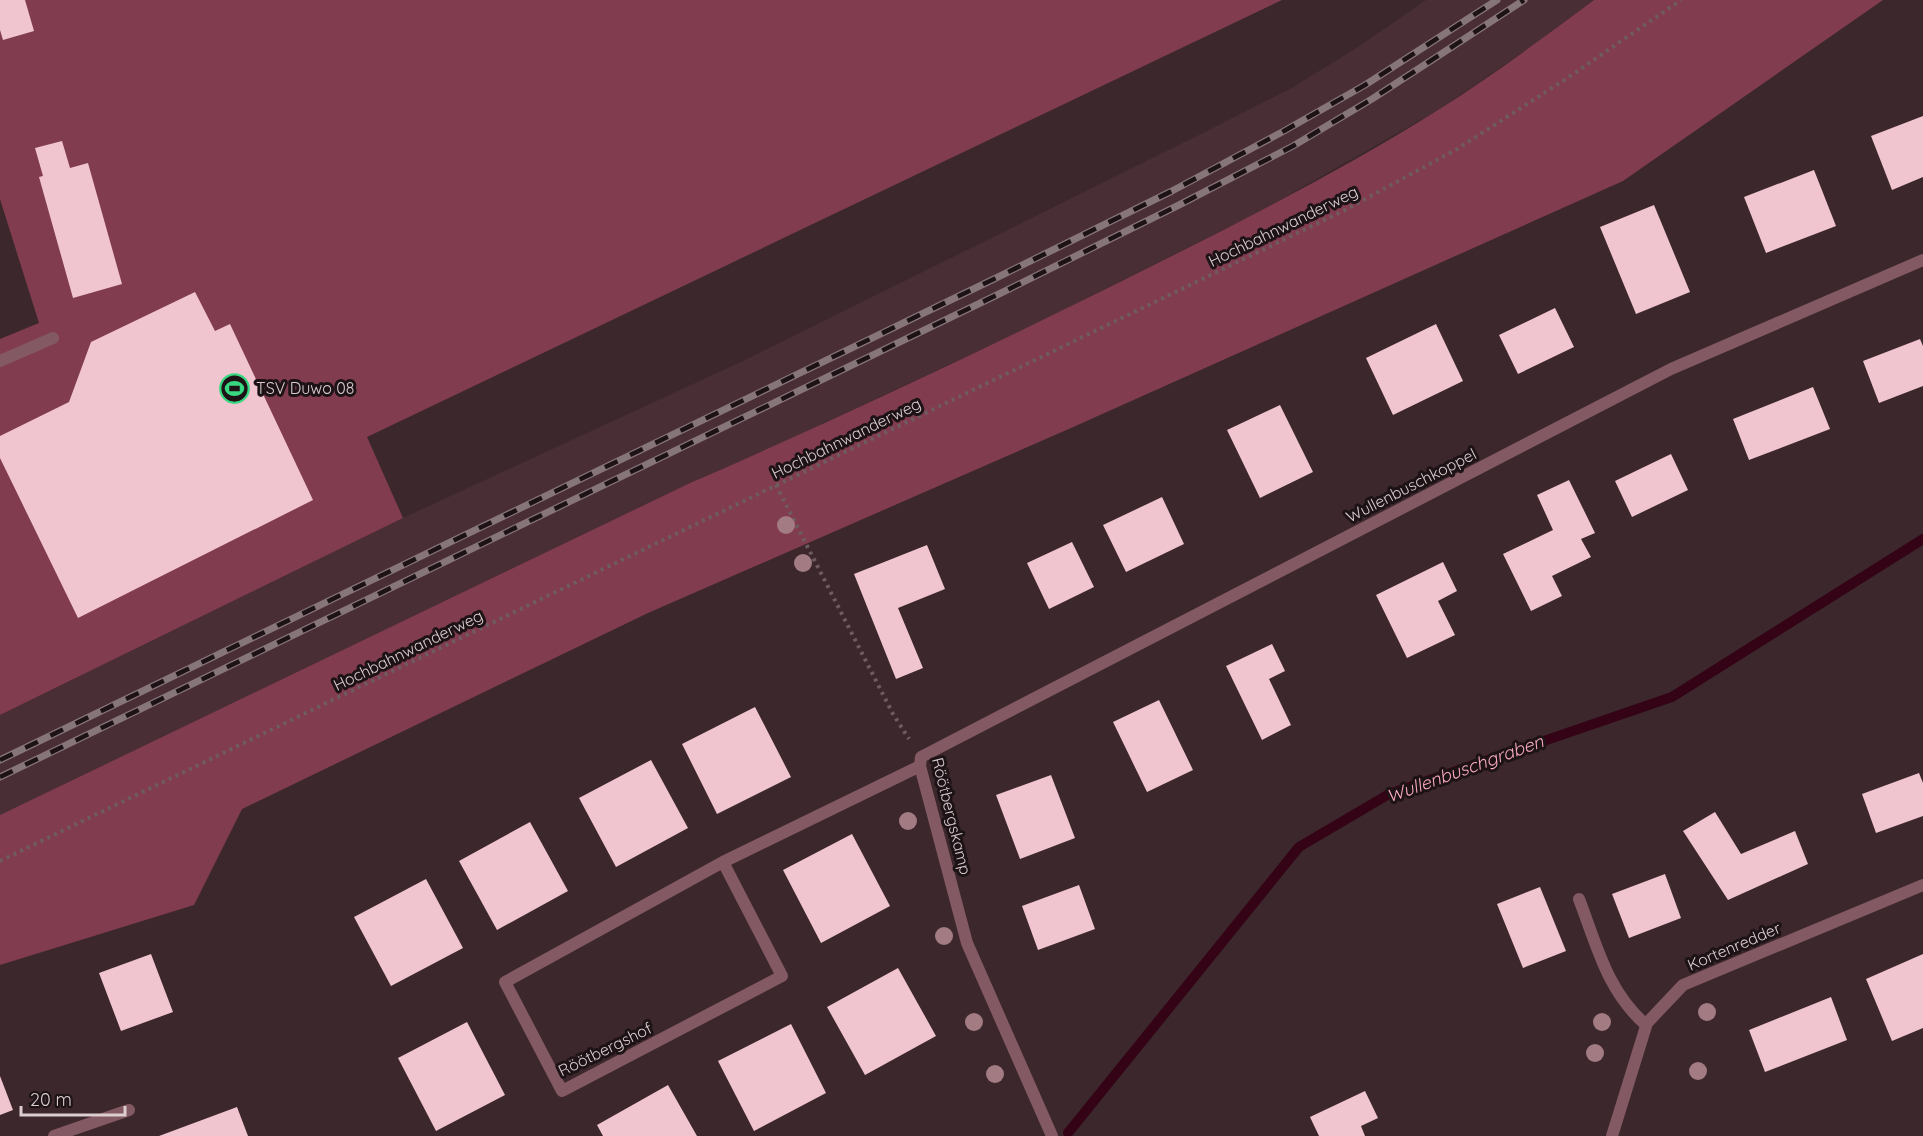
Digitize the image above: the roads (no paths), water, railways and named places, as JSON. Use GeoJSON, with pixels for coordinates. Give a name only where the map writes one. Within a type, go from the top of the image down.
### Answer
{"type":"FeatureCollection","features":[{"type":"Feature","properties":{"kind":"street","name":"Wullenbuschkoppel"},"geometry":{"type":"LineString","coordinates":[[921,761],[1671,369],[1923,260]]}},
{"type":"Feature","properties":{"kind":"street"},"geometry":{"type":"LineString","coordinates":[[0,361],[53,338]]}},
{"type":"Feature","properties":{"kind":"street","name":"Röötbergshof"},"geometry":{"type":"LineString","coordinates":[[723,862],[782,976],[562,1091],[505,982],[723,862],[921,761]]}},
{"type":"Feature","properties":{"kind":"street","name":"Röötbergskamp"},"geometry":{"type":"LineString","coordinates":[[921,761],[967,943],[1052,1136]]}},
{"type":"Feature","properties":{"kind":"street","name":"Kortenredder"},"geometry":{"type":"LineString","coordinates":[[1612,1136],[1646,1025],[1683,985],[1923,885]]}},
{"type":"Feature","properties":{"kind":"street"},"geometry":{"type":"LineString","coordinates":[[1579,899],[1616,993],[1631,1012],[1646,1025]]}},
{"type":"Feature","properties":{"kind":"street"},"geometry":{"type":"LineString","coordinates":[[54,1136],[129,1110]]}},
{"type":"Feature","properties":{"kind":"waterway","name":"Wullenbuschgraben"},"geometry":{"type":"LineString","coordinates":[[1068,1133],[1299,847],[1389,794],[1672,697],[1923,539]]}},
{"type":"Feature","properties":{"kind":"railway"},"geometry":{"type":"LineString","coordinates":[[0,760],[1172,191],[1365,85],[1497,0]]}},
{"type":"Feature","properties":{"kind":"railway"},"geometry":{"type":"LineString","coordinates":[[0,777],[1179,205],[1293,146],[1372,99],[1524,0]]}},
{"type":"Feature","properties":{"kind":"place","name":"TSV Duwo 08"},"geometry":{"type":"Point","coordinates":[235,388]}}]}
